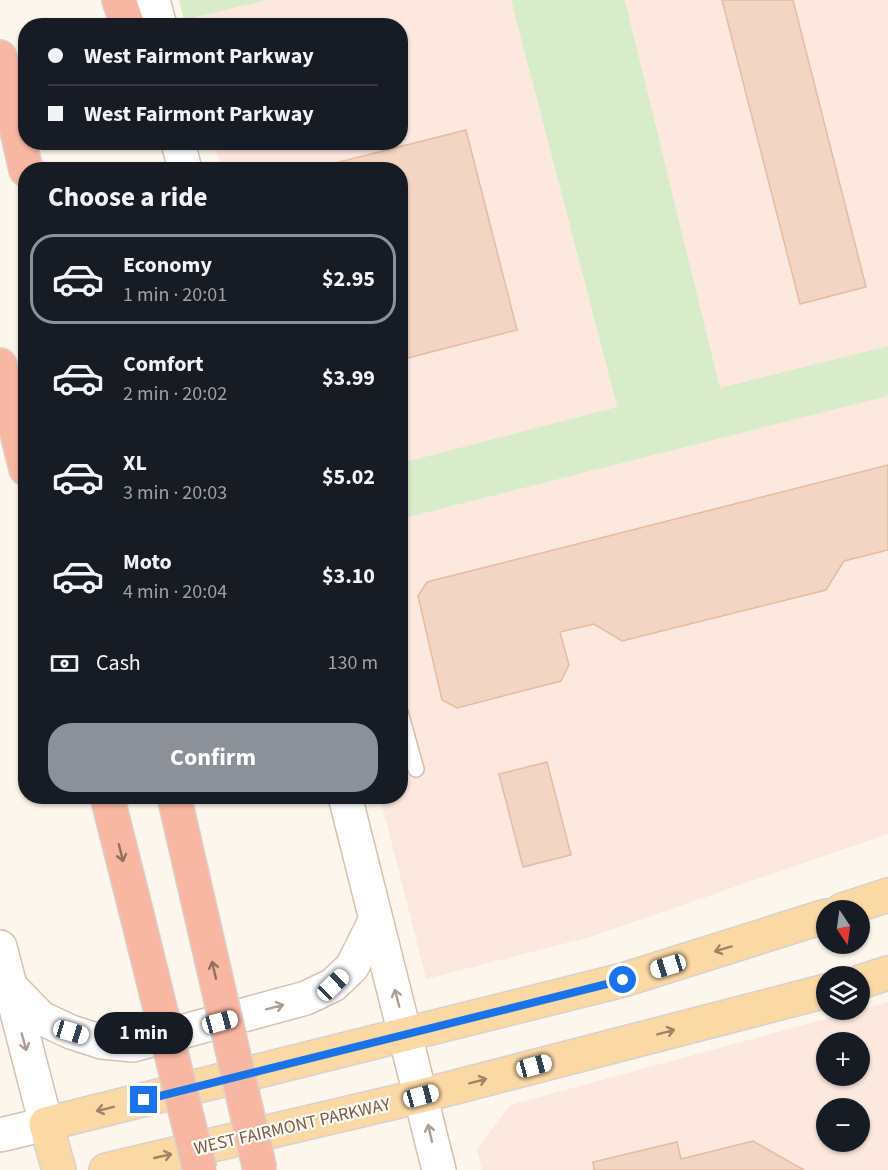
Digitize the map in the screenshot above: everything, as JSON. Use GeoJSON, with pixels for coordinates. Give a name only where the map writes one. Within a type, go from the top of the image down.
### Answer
{"type":"FeatureCollection","features":[{"type":"Feature","properties":{"kind":"highway"},"geometry":{"type":"LineString","coordinates":[[119,0],[125,18]]}},
{"type":"Feature","properties":{"kind":"highway"},"geometry":{"type":"LineString","coordinates":[[0,57],[18,135]]}},
{"type":"Feature","properties":{"kind":"highway"},"geometry":{"type":"LineString","coordinates":[[0,365],[18,437]]}},
{"type":"Feature","properties":{"kind":"highway"},"geometry":{"type":"LineString","coordinates":[[109,804],[200,1170]]}},
{"type":"Feature","properties":{"kind":"highway"},"geometry":{"type":"LineString","coordinates":[[176,804],[260,1170]]}},
{"type":"Feature","properties":{"kind":"main road"},"geometry":{"type":"LineString","coordinates":[[153,0],[158,18]]}},
{"type":"Feature","properties":{"kind":"main road"},"geometry":{"type":"LineString","coordinates":[[347,804],[439,1170]]}},
{"type":"Feature","properties":{"kind":"main road"},"geometry":{"type":"LineString","coordinates":[[870,901],[888,895]]}},
{"type":"Feature","properties":{"kind":"main road"},"geometry":{"type":"LineString","coordinates":[[9,985],[41,1018],[71,1032],[102,1042],[133,1045],[306,998],[333,985],[352,967],[376,919]]}},
{"type":"Feature","properties":{"kind":"main road"},"geometry":{"type":"LineString","coordinates":[[0,1135],[407,1036],[623,980],[816,919]]}},
{"type":"Feature","properties":{"kind":"main road"},"geometry":{"type":"LineString","coordinates":[[0,947],[58,1170]]}},
{"type":"Feature","properties":{"kind":"main road"},"geometry":{"type":"LineString","coordinates":[[870,979],[888,973]]}},
{"type":"Feature","properties":{"kind":"main road","name":"WEST FAIRMONT PARKWAY"},"geometry":{"type":"LineString","coordinates":[[106,1170],[421,1096],[816,994]]}},
{"type":"Feature","properties":{"kind":"lane"},"geometry":{"type":"LineString","coordinates":[[408,740],[416,769]]}},
{"type":"Feature","properties":{"kind":"shaded area"},"geometry":{"type":"Polygon","coordinates":[[[268,0],[511,0],[617,408],[408,461],[408,162],[219,162],[217,150],[408,150],[408,18],[192,18],[268,0]]]}},
{"type":"Feature","properties":{"kind":"shaded area"},"geometry":{"type":"Polygon","coordinates":[[[625,0],[888,0],[888,346],[720,389],[625,0]]]}},
{"type":"Feature","properties":{"kind":"shaded area"},"geometry":{"type":"Polygon","coordinates":[[[888,396],[888,834],[590,937],[426,979],[382,804],[408,804],[408,517],[888,396]]]}},
{"type":"Feature","properties":{"kind":"shaded area"},"geometry":{"type":"Polygon","coordinates":[[[888,1002],[888,1170],[482,1170],[477,1149],[510,1105],[822,1020],[870,1020],[870,1007],[888,1002]]]}},
{"type":"Feature","properties":{"kind":"green space"},"geometry":{"type":"Polygon","coordinates":[[[179,0],[268,0],[192,18],[184,18],[179,0]]]}},
{"type":"Feature","properties":{"kind":"green space"},"geometry":{"type":"Polygon","coordinates":[[[511,0],[625,0],[720,388],[888,346],[888,396],[408,517],[408,461],[617,407],[511,0]]]}},
{"type":"Feature","properties":{"kind":"building"},"geometry":{"type":"Polygon","coordinates":[[[722,0],[793,0],[866,287],[800,304],[722,0]]]}},
{"type":"Feature","properties":{"kind":"building"},"geometry":{"type":"Polygon","coordinates":[[[466,130],[517,330],[408,358],[408,162],[339,162],[387,150],[408,150],[408,145],[466,130]]]}},
{"type":"Feature","properties":{"kind":"building"},"geometry":{"type":"Polygon","coordinates":[[[888,465],[888,550],[844,561],[826,590],[622,641],[594,624],[560,632],[569,665],[561,681],[457,708],[442,700],[418,596],[427,582],[888,465]]]}},
{"type":"Feature","properties":{"kind":"building"},"geometry":{"type":"Polygon","coordinates":[[[547,762],[571,855],[523,867],[499,774],[547,762]]]}},
{"type":"Feature","properties":{"kind":"building"},"geometry":{"type":"Polygon","coordinates":[[[753,1141],[804,1170],[594,1170],[593,1162],[677,1142],[681,1159],[753,1141]]]}},
{"type":"Feature","properties":{"kind":"route"},"geometry":{"type":"LineString","coordinates":[[144,1100],[407,1036],[623,980]]}}]}
